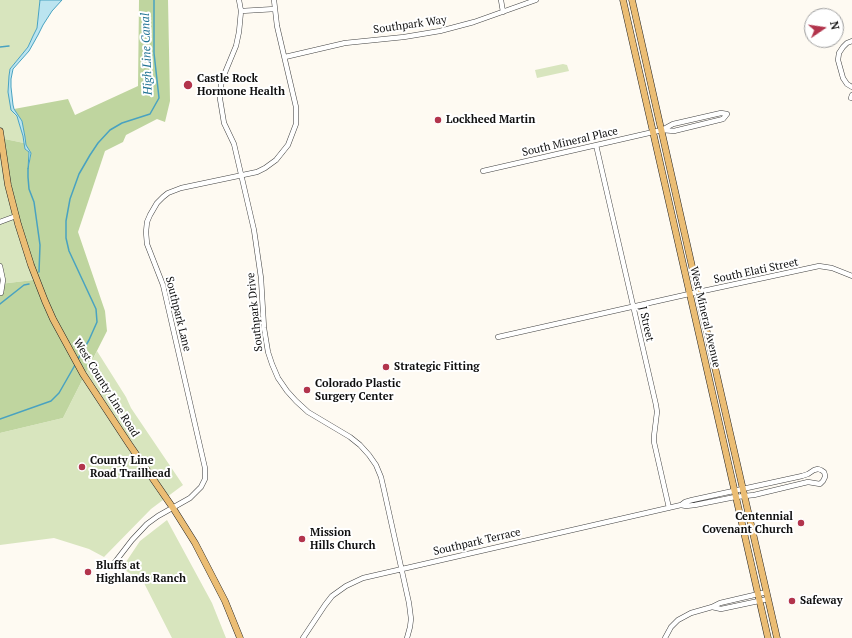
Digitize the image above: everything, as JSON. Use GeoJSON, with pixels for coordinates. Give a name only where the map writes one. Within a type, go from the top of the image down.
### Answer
{"type":"FeatureCollection","features":[{"type":"Feature","properties":{"kind":"main road","name":"West Mineral Avenue"},"geometry":{"type":"LineString","coordinates":[[623,0],[638,72],[768,638]]}},
{"type":"Feature","properties":{"kind":"main road","name":"West Mineral Avenue"},"geometry":{"type":"LineString","coordinates":[[632,0],[777,638]]}},
{"type":"Feature","properties":{"kind":"main road","name":"West County Line Road"},"geometry":{"type":"LineString","coordinates":[[0,131],[8,184],[24,245],[53,319],[83,374],[195,543],[225,601],[240,638]]}},
{"type":"Feature","properties":{"kind":"street","name":"Southpark Drive"},"geometry":{"type":"LineString","coordinates":[[239,0],[241,11],[238,38],[221,85],[220,99],[224,124],[234,144],[258,250],[265,334],[268,352],[278,378],[296,401],[308,412],[350,437],[360,445],[376,465],[381,477],[411,615],[407,638]]}},
{"type":"Feature","properties":{"kind":"street","name":"Southpark Lane"},"geometry":{"type":"LineString","coordinates":[[112,566],[146,524],[190,498],[201,487],[205,479],[205,468],[163,285],[147,244],[147,222],[157,203],[174,190],[241,174],[257,172],[271,164],[285,149],[296,124],[296,107],[277,26],[274,0]]}},
{"type":"Feature","properties":{"kind":"street"},"geometry":{"type":"LineString","coordinates":[[501,0],[503,12]]}},
{"type":"Feature","properties":{"kind":"street","name":"Southpark Way"},"geometry":{"type":"LineString","coordinates":[[285,56],[345,43],[404,37],[440,31],[474,22],[536,0]]}},
{"type":"Feature","properties":{"kind":"street"},"geometry":{"type":"LineString","coordinates":[[241,11],[275,9]]}},
{"type":"Feature","properties":{"kind":"street"},"geometry":{"type":"LineString","coordinates":[[852,41],[847,43],[838,56],[838,62],[843,78],[847,84],[852,87]]}},
{"type":"Feature","properties":{"kind":"street","name":"South Mineral Place"},"geometry":{"type":"LineString","coordinates":[[483,171],[662,130],[673,124],[721,113],[727,114],[723,120],[674,131],[662,130]]}},
{"type":"Feature","properties":{"kind":"street","name":"J Street"},"geometry":{"type":"LineString","coordinates":[[596,145],[656,405],[657,412],[654,442],[668,508]]}},
{"type":"Feature","properties":{"kind":"street"},"geometry":{"type":"LineString","coordinates":[[0,222],[16,216]]}},
{"type":"Feature","properties":{"kind":"street"},"geometry":{"type":"LineString","coordinates":[[0,266],[3,280],[1,293]]}},
{"type":"Feature","properties":{"kind":"street","name":"South Elati Street"},"geometry":{"type":"LineString","coordinates":[[498,338],[819,266],[832,268],[852,275]]}},
{"type":"Feature","properties":{"kind":"street","name":"Southpark Terrace"},"geometry":{"type":"LineString","coordinates":[[303,638],[332,596],[342,588],[363,578],[681,505],[695,505],[735,493],[743,489],[802,476],[818,469],[824,472],[825,475],[820,484],[808,482],[744,496]]}},
{"type":"Feature","properties":{"kind":"street"},"geometry":{"type":"LineString","coordinates":[[735,493],[744,496]]}},
{"type":"Feature","properties":{"kind":"street"},"geometry":{"type":"LineString","coordinates":[[665,638],[671,628],[682,618],[691,613],[712,607],[721,609],[767,596]]}},
{"type":"Feature","properties":{"kind":"green space"},"geometry":{"type":"Polygon","coordinates":[[[0,0],[40,0],[37,28],[28,47],[10,69],[8,92],[14,114],[17,116],[24,143],[0,138],[0,0]]]}},
{"type":"Feature","properties":{"kind":"green space"},"geometry":{"type":"Polygon","coordinates":[[[139,0],[168,0],[170,101],[165,122],[157,119],[126,135],[123,142],[105,151],[78,232],[105,311],[107,331],[63,418],[0,433],[0,284],[33,280],[25,258],[7,194],[0,138],[24,143],[25,149],[29,152],[29,166],[31,153],[26,145],[22,121],[14,109],[68,99],[75,115],[138,86],[139,0]]]}},
{"type":"Feature","properties":{"kind":"green space"},"geometry":{"type":"Polygon","coordinates":[[[563,64],[567,65],[569,71],[537,78],[535,70],[563,64]]]}},
{"type":"Feature","properties":{"kind":"green space"},"geometry":{"type":"Polygon","coordinates":[[[0,146],[15,223],[33,280],[0,284],[0,146]]]}},
{"type":"Feature","properties":{"kind":"green space"},"geometry":{"type":"Polygon","coordinates":[[[97,351],[126,397],[131,408],[183,485],[151,509],[104,557],[89,549],[54,538],[0,545],[0,433],[63,418],[97,351]]]}},
{"type":"Feature","properties":{"kind":"green space"},"geometry":{"type":"Polygon","coordinates":[[[167,520],[212,603],[226,638],[172,638],[144,583],[122,568],[140,541],[167,520]]]}},
{"type":"Feature","properties":{"kind":"water"},"geometry":{"type":"Polygon","coordinates":[[[40,0],[62,0],[52,11],[29,51],[13,69],[11,79],[14,109],[22,121],[26,145],[31,153],[28,169],[29,152],[25,149],[17,116],[11,110],[8,92],[9,76],[10,69],[28,47],[37,28],[40,0]]]}},
{"type":"Feature","properties":{"kind":"waterway","name":"High Line Canal"},"geometry":{"type":"LineString","coordinates":[[78,359],[97,322],[96,309],[69,251],[66,238],[66,221],[70,199],[79,174],[98,143],[110,130],[122,123],[150,114],[159,98],[154,53],[154,0]]}},
{"type":"Feature","properties":{"kind":"waterway"},"geometry":{"type":"LineString","coordinates":[[0,47],[9,46]]}},
{"type":"Feature","properties":{"kind":"waterway"},"geometry":{"type":"LineString","coordinates":[[28,169],[29,189],[34,202],[40,245],[39,272]]}},
{"type":"Feature","properties":{"kind":"waterway"},"geometry":{"type":"LineString","coordinates":[[0,304],[24,285],[29,284]]}},
{"type":"Feature","properties":{"kind":"waterway","name":"High Line Canal"},"geometry":{"type":"LineString","coordinates":[[0,419],[51,401],[59,393],[75,365]]}},
{"type":"Feature","properties":{"kind":"place","name":"Castle Rock Hormone Health"},"geometry":{"type":"Point","coordinates":[188,85]}},
{"type":"Feature","properties":{"kind":"place","name":"Lockheed Martin"},"geometry":{"type":"Point","coordinates":[438,120]}},
{"type":"Feature","properties":{"kind":"place","name":"Strategic Fitting"},"geometry":{"type":"Point","coordinates":[386,367]}},
{"type":"Feature","properties":{"kind":"place","name":"Colorado Plastic Surgery Center"},"geometry":{"type":"Point","coordinates":[307,390]}},
{"type":"Feature","properties":{"kind":"place","name":"County Line Road Trailhead"},"geometry":{"type":"Point","coordinates":[82,467]}},
{"type":"Feature","properties":{"kind":"place","name":"Centennial Covenant Church"},"geometry":{"type":"Point","coordinates":[801,523]}},
{"type":"Feature","properties":{"kind":"place","name":"Mission Hills Church"},"geometry":{"type":"Point","coordinates":[302,539]}},
{"type":"Feature","properties":{"kind":"place","name":"Bluffs at Highlands Ranch"},"geometry":{"type":"Point","coordinates":[88,572]}},
{"type":"Feature","properties":{"kind":"place","name":"Safeway"},"geometry":{"type":"Point","coordinates":[792,601]}}]}
